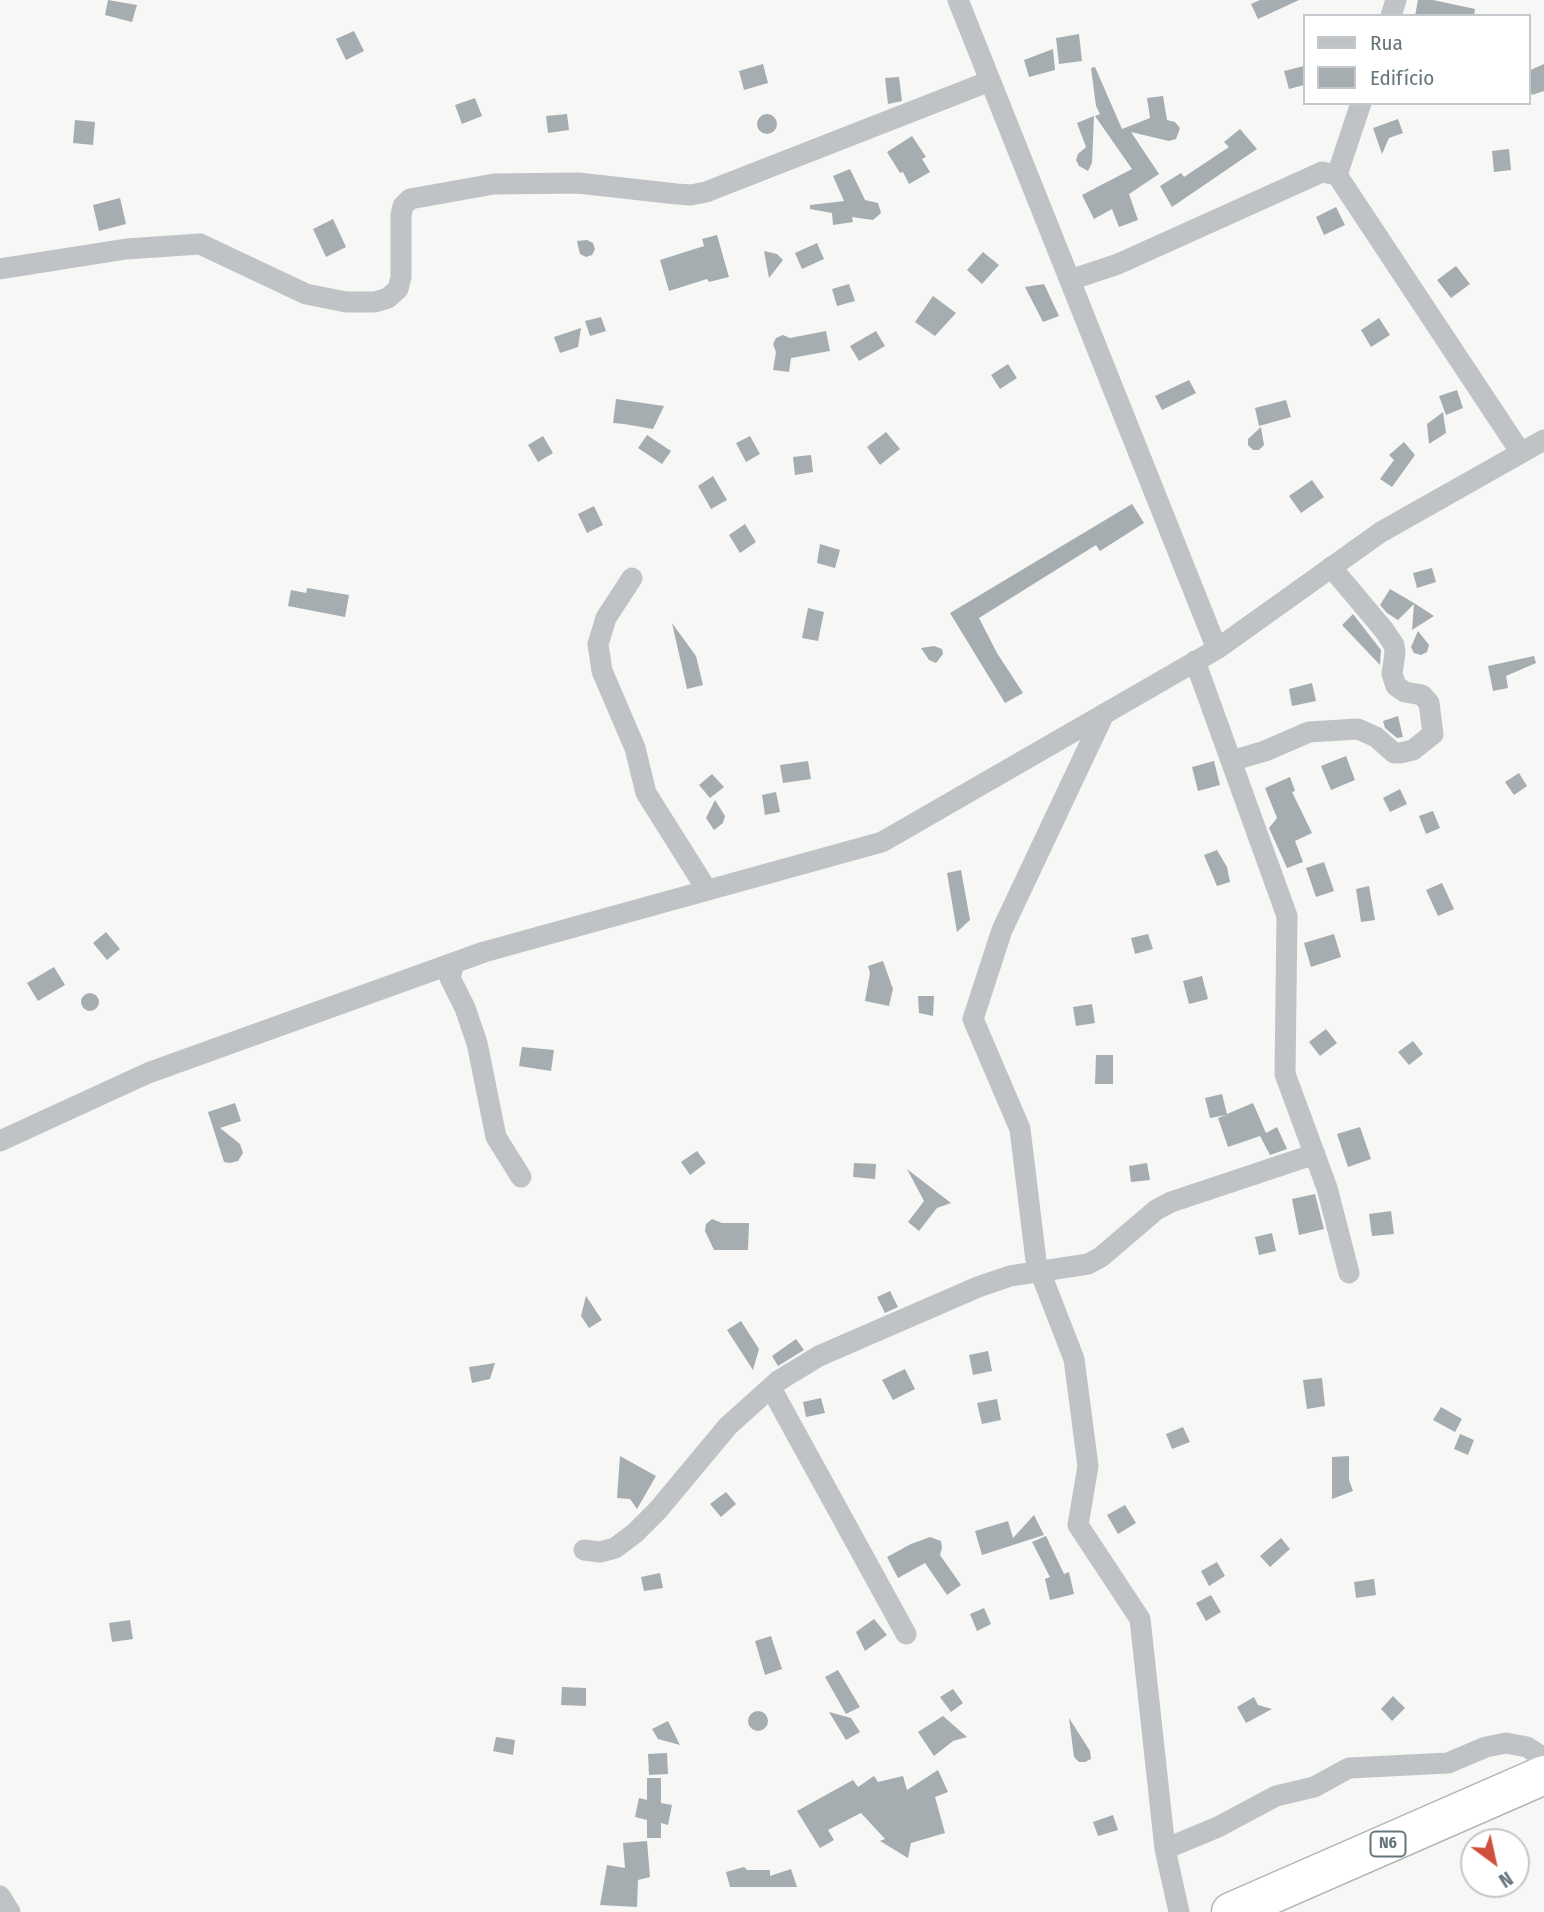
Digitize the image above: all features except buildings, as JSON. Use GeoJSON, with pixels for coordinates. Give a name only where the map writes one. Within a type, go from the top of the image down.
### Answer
{"type":"FeatureCollection","features":[{"type":"Feature","properties":{"kind":"highway","name":"N6"},"geometry":{"type":"LineString","coordinates":[[1231,1912],[1544,1775]]}},
{"type":"Feature","properties":{"kind":"street"},"geometry":{"type":"LineString","coordinates":[[958,0],[1217,649]]}},
{"type":"Feature","properties":{"kind":"street"},"geometry":{"type":"LineString","coordinates":[[0,269],[126,248],[200,244],[306,295],[346,302],[375,302],[388,298],[398,289],[401,277],[403,206],[411,199],[494,184],[578,183],[691,195],[723,187],[990,81]]}},
{"type":"Feature","properties":{"kind":"street"},"geometry":{"type":"LineString","coordinates":[[1337,175],[1360,105]]}},
{"type":"Feature","properties":{"kind":"street"},"geometry":{"type":"LineString","coordinates":[[1070,280],[1118,264],[1322,172],[1337,175],[1521,453]]}},
{"type":"Feature","properties":{"kind":"street"},"geometry":{"type":"LineString","coordinates":[[0,1152],[7,1138],[148,1073],[484,952],[882,842],[1217,649],[1381,532],[1544,440]]}},
{"type":"Feature","properties":{"kind":"street"},"geometry":{"type":"LineString","coordinates":[[1231,761],[1265,751],[1309,732],[1357,729],[1376,737],[1394,753],[1413,750],[1433,734],[1429,703],[1422,695],[1405,692],[1396,686],[1392,674],[1394,645],[1331,567]]}},
{"type":"Feature","properties":{"kind":"street"},"geometry":{"type":"LineString","coordinates":[[632,578],[606,618],[598,643],[602,671],[635,748],[646,793],[707,890]]}},
{"type":"Feature","properties":{"kind":"street"},"geometry":{"type":"LineString","coordinates":[[1195,661],[1287,916],[1285,1074],[1327,1188],[1349,1273]]}},
{"type":"Feature","properties":{"kind":"street"},"geometry":{"type":"LineString","coordinates":[[1104,714],[1002,930],[974,1018],[1020,1129],[1036,1261],[1074,1359],[1088,1466],[1079,1525],[1140,1619],[1165,1849],[1179,1912]]}},
{"type":"Feature","properties":{"kind":"street"},"geometry":{"type":"LineString","coordinates":[[454,963],[450,978],[465,1008],[477,1043],[496,1137],[521,1177]]}},
{"type":"Feature","properties":{"kind":"street"},"geometry":{"type":"LineString","coordinates":[[584,1550],[600,1552],[615,1548],[635,1533],[658,1510],[728,1426],[771,1388],[819,1356],[978,1287],[1010,1276],[1088,1264],[1156,1210],[1171,1202],[1315,1154]]}},
{"type":"Feature","properties":{"kind":"street"},"geometry":{"type":"LineString","coordinates":[[771,1388],[906,1634]]}},
{"type":"Feature","properties":{"kind":"street"},"geometry":{"type":"LineString","coordinates":[[1165,1849],[1218,1827],[1276,1796],[1314,1787],[1349,1768],[1448,1763],[1486,1747],[1506,1743],[1527,1746],[1544,1758]]}},
{"type":"Feature","properties":{"kind":"street"},"geometry":{"type":"LineString","coordinates":[[0,1896],[10,1912]]}}]}
